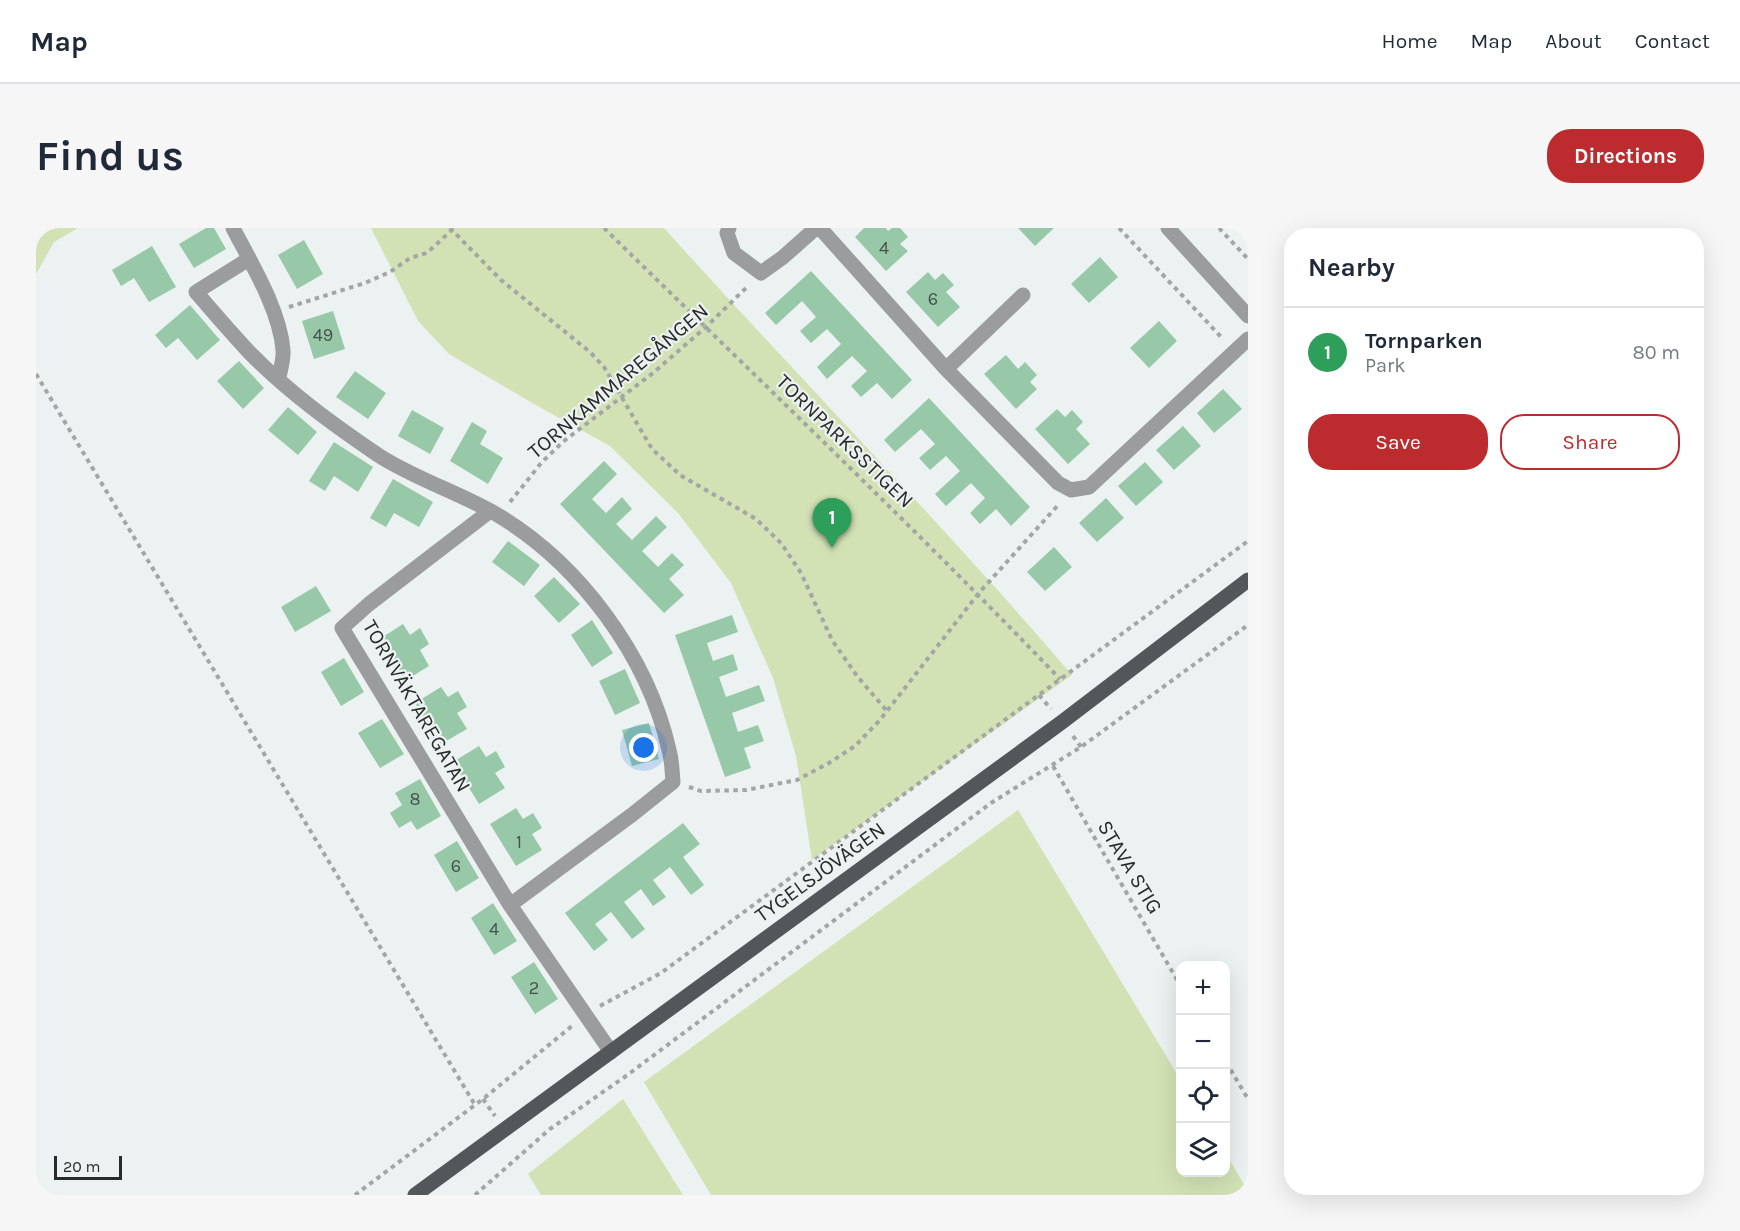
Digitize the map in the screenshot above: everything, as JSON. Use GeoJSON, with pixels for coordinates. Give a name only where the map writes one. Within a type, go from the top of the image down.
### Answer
{"type":"FeatureCollection","features":[{"type":"Feature","properties":{"kind":"main road","name":"TYGELSJÖVÄGEN"},"geometry":{"type":"LineString","coordinates":[[415,1195],[1062,722],[1248,580]]}},
{"type":"Feature","properties":{"kind":"street"},"geometry":{"type":"LineString","coordinates":[[233,228],[274,311],[283,351],[279,378]]}},
{"type":"Feature","properties":{"kind":"street"},"geometry":{"type":"LineString","coordinates":[[729,228],[727,232],[734,253],[761,273],[818,228],[946,369],[1058,483],[1071,490],[1089,487],[1248,339]]}},
{"type":"Feature","properties":{"kind":"street"},"geometry":{"type":"LineString","coordinates":[[1167,228],[1248,316]]}},
{"type":"Feature","properties":{"kind":"street"},"geometry":{"type":"LineString","coordinates":[[249,259],[196,292],[252,355],[308,404],[380,456],[495,513],[570,572],[625,643],[653,699],[670,751],[673,782],[510,905]]}},
{"type":"Feature","properties":{"kind":"street"},"geometry":{"type":"LineString","coordinates":[[946,369],[1023,295]]}},
{"type":"Feature","properties":{"kind":"street","name":"TORNVÄKTAREGATAN"},"geometry":{"type":"LineString","coordinates":[[495,513],[369,604],[342,628],[510,905],[611,1052]]}},
{"type":"Feature","properties":{"kind":"path","name":"TORNPARKSSTIGEN"},"geometry":{"type":"LineString","coordinates":[[604,228],[795,413],[978,594],[1060,679]]}},
{"type":"Feature","properties":{"kind":"path"},"geometry":{"type":"LineString","coordinates":[[1119,228],[1234,352]]}},
{"type":"Feature","properties":{"kind":"path"},"geometry":{"type":"LineString","coordinates":[[1218,228],[1248,259]]}},
{"type":"Feature","properties":{"kind":"path"},"geometry":{"type":"LineString","coordinates":[[274,311],[365,283],[390,272],[410,258],[427,253],[452,229],[501,280],[590,352],[604,367],[652,449],[680,475],[756,519],[781,543],[801,573],[832,640],[887,711]]}},
{"type":"Feature","properties":{"kind":"path","name":"TORNKAMMAREGÅNGEN"},"geometry":{"type":"LineString","coordinates":[[495,513],[542,462],[581,426],[622,396],[706,327],[761,273]]}},
{"type":"Feature","properties":{"kind":"path"},"geometry":{"type":"LineString","coordinates":[[36,374],[475,1105]]}},
{"type":"Feature","properties":{"kind":"path"},"geometry":{"type":"LineString","coordinates":[[673,782],[701,791],[724,791],[746,790],[797,780],[855,746],[887,711],[978,594],[1071,490]]}},
{"type":"Feature","properties":{"kind":"path"},"geometry":{"type":"LineString","coordinates":[[355,1195],[475,1105],[587,1015],[604,1003],[661,973],[1248,541]]}},
{"type":"Feature","properties":{"kind":"path"},"geometry":{"type":"LineString","coordinates":[[475,1195],[550,1129],[626,1076],[991,803],[1021,783],[1053,766],[1248,625]]}},
{"type":"Feature","properties":{"kind":"path","name":"STAVA STIG"},"geometry":{"type":"LineString","coordinates":[[1053,766],[1176,978]]}},
{"type":"Feature","properties":{"kind":"path"},"geometry":{"type":"LineString","coordinates":[[1230,1069],[1248,1099]]}},
{"type":"Feature","properties":{"kind":"green space"},"geometry":{"type":"Polygon","coordinates":[[[36,228],[78,228],[54,242],[36,274],[36,228]]]}},
{"type":"Feature","properties":{"kind":"green space"},"geometry":{"type":"Polygon","coordinates":[[[371,228],[664,228],[921,506],[1072,675],[812,860],[796,756],[773,678],[731,583],[678,513],[610,446],[449,354],[418,321],[371,228]]]}},
{"type":"Feature","properties":{"kind":"green space"},"geometry":{"type":"Polygon","coordinates":[[[1018,810],[1176,1072],[1176,1177],[1230,1177],[1230,1161],[1248,1191],[1248,1195],[711,1195],[644,1082],[1018,810]]]}},
{"type":"Feature","properties":{"kind":"green space"},"geometry":{"type":"Polygon","coordinates":[[[623,1099],[683,1195],[541,1195],[528,1174],[623,1099]]]}},
{"type":"Feature","properties":{"kind":"building"},"geometry":{"type":"Polygon","coordinates":[[[206,228],[214,228],[226,249],[194,268],[179,244],[206,228]]]}},
{"type":"Feature","properties":{"kind":"building"},"geometry":{"type":"Polygon","coordinates":[[[864,228],[886,228],[888,231],[892,228],[900,228],[908,237],[900,244],[908,251],[886,271],[855,237],[864,228]]]}},
{"type":"Feature","properties":{"kind":"building"},"geometry":{"type":"Polygon","coordinates":[[[1018,228],[1054,228],[1035,246],[1018,228]]]}},
{"type":"Feature","properties":{"kind":"building"},"geometry":{"type":"Polygon","coordinates":[[[304,240],[323,274],[297,289],[278,255],[304,240]]]}},
{"type":"Feature","properties":{"kind":"building"},"geometry":{"type":"Polygon","coordinates":[[[152,246],[176,287],[149,302],[134,278],[121,286],[112,270],[152,246]]]}},
{"type":"Feature","properties":{"kind":"building"},"geometry":{"type":"Polygon","coordinates":[[[1100,257],[1118,277],[1089,303],[1071,284],[1100,257]]]}},
{"type":"Feature","properties":{"kind":"building"},"geometry":{"type":"Polygon","coordinates":[[[811,271],[912,380],[892,399],[877,383],[861,397],[851,386],[867,371],[852,356],[827,379],[817,367],[841,344],[827,329],[811,343],[800,331],[816,317],[802,301],[776,325],[765,313],[811,271]]]}},
{"type":"Feature","properties":{"kind":"building"},"geometry":{"type":"Polygon","coordinates":[[[928,272],[935,280],[943,273],[954,285],[946,292],[960,307],[938,327],[906,292],[928,272]]]}},
{"type":"Feature","properties":{"kind":"building"},"geometry":{"type":"Polygon","coordinates":[[[190,305],[220,340],[197,360],[178,338],[166,348],[155,335],[190,305]]]}},
{"type":"Feature","properties":{"kind":"building"},"geometry":{"type":"Polygon","coordinates":[[[333,311],[345,349],[314,359],[302,321],[333,311]]]}},
{"type":"Feature","properties":{"kind":"building"},"geometry":{"type":"Polygon","coordinates":[[[1159,321],[1177,341],[1149,368],[1130,348],[1159,321]]]}},
{"type":"Feature","properties":{"kind":"building"},"geometry":{"type":"Polygon","coordinates":[[[1006,355],[1018,369],[1025,362],[1037,375],[1030,382],[1037,389],[1016,409],[984,374],[1006,355]]]}},
{"type":"Feature","properties":{"kind":"building"},"geometry":{"type":"Polygon","coordinates":[[[239,361],[264,388],[243,409],[217,381],[239,361]]]}},
{"type":"Feature","properties":{"kind":"building"},"geometry":{"type":"Polygon","coordinates":[[[355,371],[386,393],[368,419],[336,397],[355,371]]]}},
{"type":"Feature","properties":{"kind":"building"},"geometry":{"type":"Polygon","coordinates":[[[1223,389],[1242,409],[1214,433],[1197,413],[1223,389]]]}},
{"type":"Feature","properties":{"kind":"building"},"geometry":{"type":"Polygon","coordinates":[[[929,398],[1030,507],[1011,526],[996,509],[980,524],[970,513],[985,498],[971,483],[946,506],[935,494],[960,471],[946,456],[930,470],[919,458],[935,444],[921,429],[895,452],[884,440],[929,398]]]}},
{"type":"Feature","properties":{"kind":"building"},"geometry":{"type":"Polygon","coordinates":[[[288,407],[317,432],[298,455],[268,430],[288,407]]]}},
{"type":"Feature","properties":{"kind":"building"},"geometry":{"type":"Polygon","coordinates":[[[1057,409],[1065,417],[1072,410],[1083,422],[1076,429],[1090,444],[1068,464],[1035,429],[1057,409]]]}},
{"type":"Feature","properties":{"kind":"building"},"geometry":{"type":"Polygon","coordinates":[[[412,410],[444,428],[430,454],[398,436],[412,410]]]}},
{"type":"Feature","properties":{"kind":"building"},"geometry":{"type":"Polygon","coordinates":[[[472,422],[487,431],[480,444],[503,458],[488,484],[450,461],[472,422]]]}},
{"type":"Feature","properties":{"kind":"building"},"geometry":{"type":"Polygon","coordinates":[[[1183,426],[1201,446],[1174,470],[1156,450],[1183,426]]]}},
{"type":"Feature","properties":{"kind":"building"},"geometry":{"type":"Polygon","coordinates":[[[334,442],[373,467],[358,492],[334,476],[325,491],[309,481],[334,442]]]}},
{"type":"Feature","properties":{"kind":"building"},"geometry":{"type":"Polygon","coordinates":[[[604,461],[617,474],[592,499],[606,513],[622,497],[632,509],[616,524],[632,540],[656,516],[667,527],[642,551],[658,567],[672,553],[684,565],[669,579],[684,595],[664,613],[560,504],[604,461]]]}},
{"type":"Feature","properties":{"kind":"building"},"geometry":{"type":"Polygon","coordinates":[[[1145,462],[1163,482],[1136,506],[1118,486],[1145,462]]]}},
{"type":"Feature","properties":{"kind":"building"},"geometry":{"type":"Polygon","coordinates":[[[393,479],[433,502],[419,527],[394,513],[386,527],[370,518],[393,479]]]}},
{"type":"Feature","properties":{"kind":"building"},"geometry":{"type":"Polygon","coordinates":[[[1106,498],[1124,518],[1097,542],[1079,523],[1106,498]]]}},
{"type":"Feature","properties":{"kind":"building"},"geometry":{"type":"Polygon","coordinates":[[[508,541],[540,565],[524,586],[492,562],[508,541]]]}},
{"type":"Feature","properties":{"kind":"building"},"geometry":{"type":"Polygon","coordinates":[[[1054,547],[1072,567],[1045,591],[1027,572],[1054,547]]]}},
{"type":"Feature","properties":{"kind":"building"},"geometry":{"type":"Polygon","coordinates":[[[554,577],[580,604],[559,623],[534,596],[554,577]]]}},
{"type":"Feature","properties":{"kind":"building"},"geometry":{"type":"Polygon","coordinates":[[[316,586],[331,611],[295,632],[281,607],[316,586]]]}},
{"type":"Feature","properties":{"kind":"building"},"geometry":{"type":"Polygon","coordinates":[[[732,615],[738,632],[707,643],[713,661],[733,654],[738,670],[719,677],[726,697],[759,685],[765,701],[732,713],[738,732],[758,725],[764,741],[744,748],[751,768],[725,777],[675,635],[732,615]]]}},
{"type":"Feature","properties":{"kind":"building"},"geometry":{"type":"Polygon","coordinates":[[[592,620],[613,653],[592,667],[571,635],[592,620]]]}},
{"type":"Feature","properties":{"kind":"building"},"geometry":{"type":"Polygon","coordinates":[[[403,624],[410,635],[420,628],[429,644],[420,650],[429,666],[403,682],[378,640],[403,624]]]}},
{"type":"Feature","properties":{"kind":"building"},"geometry":{"type":"Polygon","coordinates":[[[344,658],[364,692],[341,706],[321,672],[344,658]]]}},
{"type":"Feature","properties":{"kind":"building"},"geometry":{"type":"Polygon","coordinates":[[[625,669],[640,703],[615,715],[599,681],[625,669]]]}},
{"type":"Feature","properties":{"kind":"building"},"geometry":{"type":"Polygon","coordinates":[[[441,687],[448,697],[458,691],[467,707],[457,713],[467,729],[441,744],[415,703],[441,687]]]}},
{"type":"Feature","properties":{"kind":"building"},"geometry":{"type":"Polygon","coordinates":[[[382,719],[404,754],[380,768],[358,733],[382,719]]]}},
{"type":"Feature","properties":{"kind":"building"},"geometry":{"type":"Polygon","coordinates":[[[649,723],[659,759],[632,766],[622,730],[649,723]]]}},
{"type":"Feature","properties":{"kind":"building"},"geometry":{"type":"Polygon","coordinates":[[[479,746],[486,757],[496,751],[505,767],[495,773],[505,788],[479,804],[453,762],[479,746]]]}},
{"type":"Feature","properties":{"kind":"building"},"geometry":{"type":"Polygon","coordinates":[[[420,779],[441,816],[417,830],[411,821],[399,828],[390,813],[402,805],[395,793],[420,779]]]}},
{"type":"Feature","properties":{"kind":"building"},"geometry":{"type":"Polygon","coordinates":[[[516,808],[523,819],[533,813],[542,828],[532,834],[542,850],[516,866],[490,824],[516,808]]]}},
{"type":"Feature","properties":{"kind":"building"},"geometry":{"type":"Polygon","coordinates":[[[683,823],[700,844],[683,857],[704,885],[691,895],[670,867],[653,880],[666,897],[653,906],[641,889],[624,902],[645,929],[632,939],[611,912],[595,924],[608,940],[594,951],[565,913],[683,823]]]}},
{"type":"Feature","properties":{"kind":"building"},"geometry":{"type":"Polygon","coordinates":[[[457,841],[479,878],[456,892],[434,855],[457,841]]]}},
{"type":"Feature","properties":{"kind":"building"},"geometry":{"type":"Polygon","coordinates":[[[493,903],[517,941],[494,955],[471,918],[493,903]]]}},
{"type":"Feature","properties":{"kind":"building"},"geometry":{"type":"Polygon","coordinates":[[[534,962],[558,999],[535,1014],[511,977],[534,962]]]}},
{"type":"Feature","properties":{"kind":"place","name":"Tornparken"},"geometry":{"type":"Point","coordinates":[832,548]}}]}
